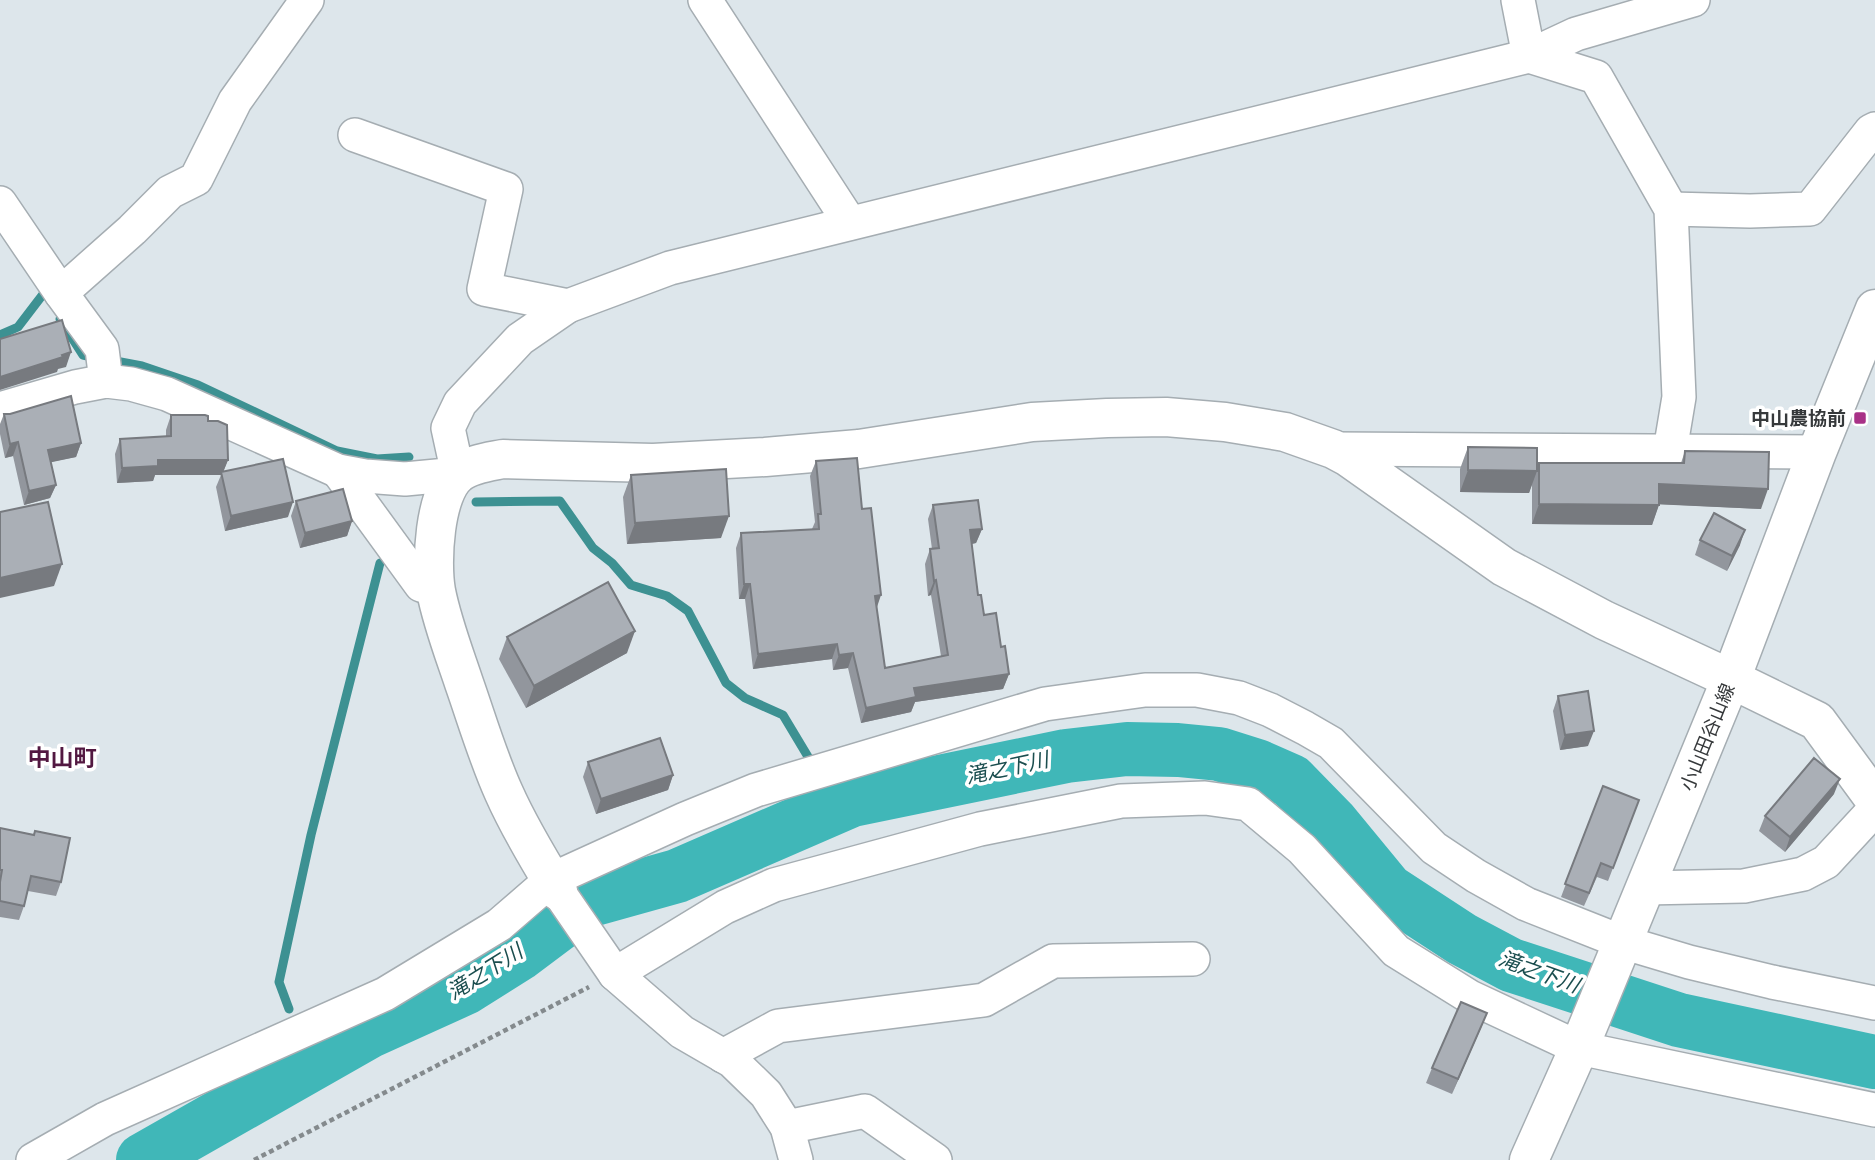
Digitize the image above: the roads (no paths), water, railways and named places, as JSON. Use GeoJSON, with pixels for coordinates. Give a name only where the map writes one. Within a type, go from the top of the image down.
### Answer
{"type":"FeatureCollection","features":[{"type":"Feature","properties":{"kind":"street"},"geometry":{"type":"LineString","coordinates":[[61,293],[170,192],[196,178],[235,101],[307,0]]}},
{"type":"Feature","properties":{"kind":"street"},"geometry":{"type":"LineString","coordinates":[[705,0],[849,223]]}},
{"type":"Feature","properties":{"kind":"street"},"geometry":{"type":"LineString","coordinates":[[1518,0],[1529,56]]}},
{"type":"Feature","properties":{"kind":"street"},"geometry":{"type":"LineString","coordinates":[[796,1160],[787,1128],[766,1094],[732,1061],[682,1032],[609,966],[555,886],[505,795],[490,761],[444,624],[436,589],[435,539],[438,513],[446,490],[458,474],[448,428],[460,403],[520,339],[568,306],[670,268],[1529,56],[1576,34],[1693,0]]}},
{"type":"Feature","properties":{"kind":"street"},"geometry":{"type":"LineString","coordinates":[[1529,56],[1596,78],[1671,209],[1679,397],[1670,451]]}},
{"type":"Feature","properties":{"kind":"street"},"geometry":{"type":"LineString","coordinates":[[1671,209],[1810,209],[1875,129]]}},
{"type":"Feature","properties":{"kind":"street"},"geometry":{"type":"LineString","coordinates":[[355,135],[506,190],[484,289],[568,306]]}},
{"type":"Feature","properties":{"kind":"street"},"geometry":{"type":"LineString","coordinates":[[0,203],[61,293],[104,367],[131,384],[167,394],[338,471],[365,476],[405,479],[458,474],[479,464],[503,458],[653,463],[765,457],[859,449],[1032,422],[1107,418],[1166,417],[1225,422],[1285,432],[1348,457],[1504,567],[1604,620],[1817,721],[1875,800]]}},
{"type":"Feature","properties":{"kind":"street","name":"小山田谷山線"},"geometry":{"type":"LineString","coordinates":[[1529,1160],[1581,1042],[1731,678],[1875,309]]}},
{"type":"Feature","properties":{"kind":"street"},"geometry":{"type":"LineString","coordinates":[[0,409],[75,387],[104,367]]}},
{"type":"Feature","properties":{"kind":"street"},"geometry":{"type":"LineString","coordinates":[[1333,449],[1817,452]]}},
{"type":"Feature","properties":{"kind":"street"},"geometry":{"type":"LineString","coordinates":[[338,471],[421,585],[436,589]]}},
{"type":"Feature","properties":{"kind":"street"},"geometry":{"type":"LineString","coordinates":[[33,1160],[105,1119],[386,993],[499,925],[555,886],[685,819],[756,790],[1045,705],[1145,690],[1197,690],[1239,698],[1270,710],[1331,743],[1434,848],[1526,904],[1620,948],[1875,1003]]}},
{"type":"Feature","properties":{"kind":"street"},"geometry":{"type":"LineString","coordinates":[[609,966],[774,885],[979,829],[1121,801],[1205,798],[1248,804],[1302,849],[1396,951],[1470,997],[1581,1042],[1875,1110]]}},
{"type":"Feature","properties":{"kind":"street"},"geometry":{"type":"LineString","coordinates":[[1645,888],[1744,886],[1803,874],[1826,862],[1875,808]]}},
{"type":"Feature","properties":{"kind":"street"},"geometry":{"type":"LineString","coordinates":[[723,1056],[778,1026],[984,1000],[1053,961],[1193,959]]}},
{"type":"Feature","properties":{"kind":"street"},"geometry":{"type":"LineString","coordinates":[[787,1128],[865,1111],[935,1160]]}},
{"type":"Feature","properties":{"kind":"waterway"},"geometry":{"type":"LineString","coordinates":[[0,335],[18,327],[44,293]]}},
{"type":"Feature","properties":{"kind":"waterway"},"geometry":{"type":"LineString","coordinates":[[60,319],[83,355],[96,358]]}},
{"type":"Feature","properties":{"kind":"waterway"},"geometry":{"type":"LineString","coordinates":[[110,360],[142,366],[198,385],[337,451],[377,459],[409,457]]}},
{"type":"Feature","properties":{"kind":"waterway"},"geometry":{"type":"LineString","coordinates":[[476,502],[560,501],[593,548],[612,563],[631,585],[667,596],[688,611],[726,683],[745,698],[783,715],[813,765]]}},
{"type":"Feature","properties":{"kind":"waterway"},"geometry":{"type":"LineString","coordinates":[[289,1009],[279,982],[311,835],[380,563]]}},
{"type":"Feature","properties":{"kind":"waterway","name":"滝之下川"},"geometry":{"type":"LineString","coordinates":[[143,1160],[368,1032],[465,988],[519,954],[591,900],[677,876],[852,800],[1066,756],[1127,749],[1219,754],[1257,766],[1291,781],[1331,822],[1387,890],[1462,939],[1511,965],[1679,1020],[1875,1062]]}},
{"type":"Feature","properties":{"kind":"waterway"},"geometry":{"type":"LineString","coordinates":[[819,778],[836,807]]}},
{"type":"Feature","properties":{"kind":"waterway"},"geometry":{"type":"LineString","coordinates":[[307,1056],[311,1065]]}},
{"type":"Feature","properties":{"kind":"place","name":"中山農協前"},"geometry":{"type":"Point","coordinates":[1860,418]}},
{"type":"Feature","properties":{"kind":"district","name":"中山町"},"geometry":{"type":"Point","coordinates":[62,758]}}]}
